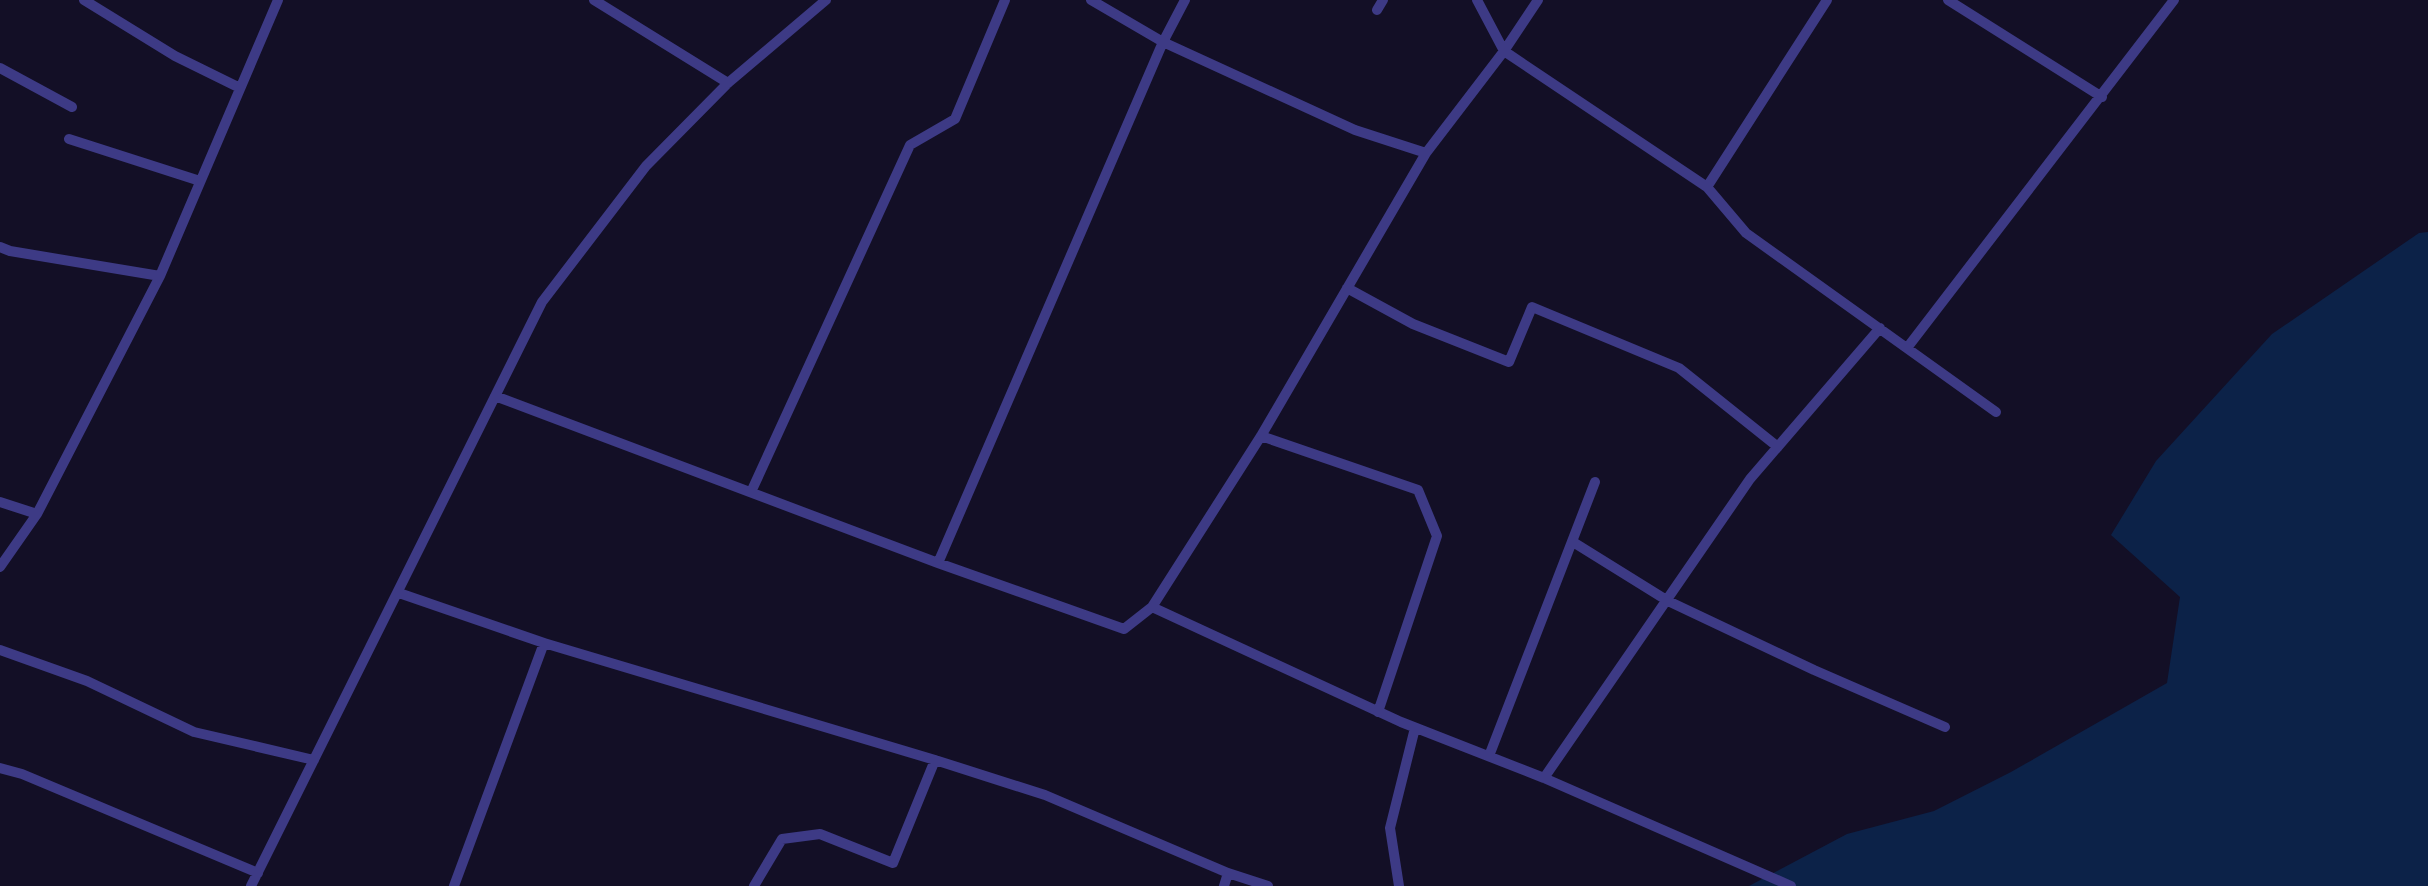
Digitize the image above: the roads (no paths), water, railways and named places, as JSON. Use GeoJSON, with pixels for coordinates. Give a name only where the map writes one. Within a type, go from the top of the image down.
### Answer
{"type":"FeatureCollection","features":[{"type":"Feature","properties":{"kind":"street"},"geometry":{"type":"LineString","coordinates":[[84,0],[175,56],[240,88]]}},
{"type":"Feature","properties":{"kind":"street"},"geometry":{"type":"LineString","coordinates":[[0,567],[37,514],[160,276],[278,0]]}},
{"type":"Feature","properties":{"kind":"street"},"geometry":{"type":"LineString","coordinates":[[594,0],[728,83]]}},
{"type":"Feature","properties":{"kind":"street"},"geometry":{"type":"LineString","coordinates":[[251,886],[399,593],[542,302],[646,166],[728,83],[826,0]]}},
{"type":"Feature","properties":{"kind":"street"},"geometry":{"type":"LineString","coordinates":[[751,492],[910,145],[955,119],[1005,0]]}},
{"type":"Feature","properties":{"kind":"street"},"geometry":{"type":"LineString","coordinates":[[1091,0],[1163,42],[1355,130],[1426,153]]}},
{"type":"Feature","properties":{"kind":"street"},"geometry":{"type":"LineString","coordinates":[[938,563],[1163,42],[1185,0]]}},
{"type":"Feature","properties":{"kind":"street"},"geometry":{"type":"LineString","coordinates":[[1377,10],[1383,0]]}},
{"type":"Feature","properties":{"kind":"street"},"geometry":{"type":"LineString","coordinates":[[1477,0],[1504,51],[1707,187],[1746,233],[1996,412]]}},
{"type":"Feature","properties":{"kind":"street"},"geometry":{"type":"LineString","coordinates":[[495,396],[938,563],[1124,630],[1152,607],[1261,436],[1426,153],[1504,51],[1538,0]]}},
{"type":"Feature","properties":{"kind":"street"},"geometry":{"type":"LineString","coordinates":[[1707,187],[1827,0]]}},
{"type":"Feature","properties":{"kind":"street"},"geometry":{"type":"LineString","coordinates":[[1948,0],[2102,97]]}},
{"type":"Feature","properties":{"kind":"street"},"geometry":{"type":"LineString","coordinates":[[1907,348],[2102,97],[2174,0]]}},
{"type":"Feature","properties":{"kind":"street"},"geometry":{"type":"LineString","coordinates":[[0,68],[72,107]]}},
{"type":"Feature","properties":{"kind":"street"},"geometry":{"type":"LineString","coordinates":[[69,139],[200,181]]}},
{"type":"Feature","properties":{"kind":"street"},"geometry":{"type":"LineString","coordinates":[[0,247],[10,251],[160,276]]}},
{"type":"Feature","properties":{"kind":"street"},"geometry":{"type":"LineString","coordinates":[[1347,288],[1413,324],[1509,362],[1532,307],[1679,368],[1778,447]]}},
{"type":"Feature","properties":{"kind":"street"},"geometry":{"type":"LineString","coordinates":[[1544,778],[1750,479],[1880,328]]}},
{"type":"Feature","properties":{"kind":"street"},"geometry":{"type":"LineString","coordinates":[[1261,436],[1418,490],[1437,536],[1378,712]]}},
{"type":"Feature","properties":{"kind":"street"},"geometry":{"type":"LineString","coordinates":[[1489,756],[1595,482]]}},
{"type":"Feature","properties":{"kind":"street"},"geometry":{"type":"LineString","coordinates":[[0,502],[37,514]]}},
{"type":"Feature","properties":{"kind":"street"},"geometry":{"type":"LineString","coordinates":[[1573,542],[1668,600],[1814,670],[1945,727]]}},
{"type":"Feature","properties":{"kind":"street"},"geometry":{"type":"LineString","coordinates":[[399,593],[544,643],[935,760],[1045,795],[1228,873],[1268,886]]}},
{"type":"Feature","properties":{"kind":"street"},"geometry":{"type":"LineString","coordinates":[[1152,607],[1378,712],[1544,778],[1791,886]]}},
{"type":"Feature","properties":{"kind":"street"},"geometry":{"type":"LineString","coordinates":[[454,886],[544,643]]}},
{"type":"Feature","properties":{"kind":"street"},"geometry":{"type":"LineString","coordinates":[[0,650],[87,681],[194,732],[314,760]]}},
{"type":"Feature","properties":{"kind":"street"},"geometry":{"type":"LineString","coordinates":[[1399,886],[1390,828],[1415,728]]}},
{"type":"Feature","properties":{"kind":"street"},"geometry":{"type":"LineString","coordinates":[[754,886],[782,839],[820,834],[893,864],[935,760]]}},
{"type":"Feature","properties":{"kind":"street"},"geometry":{"type":"LineString","coordinates":[[0,768],[22,774],[258,873]]}},
{"type":"Feature","properties":{"kind":"street"},"geometry":{"type":"LineString","coordinates":[[1224,886],[1228,873]]}},
{"type":"Feature","properties":{"kind":"water"},"geometry":{"type":"Polygon","coordinates":[[[2428,232],[2428,886],[1749,886],[1847,834],[1934,811],[2011,772],[2167,683],[2180,597],[2111,535],[2156,461],[2272,334],[2419,233],[2428,232]]]}}]}
